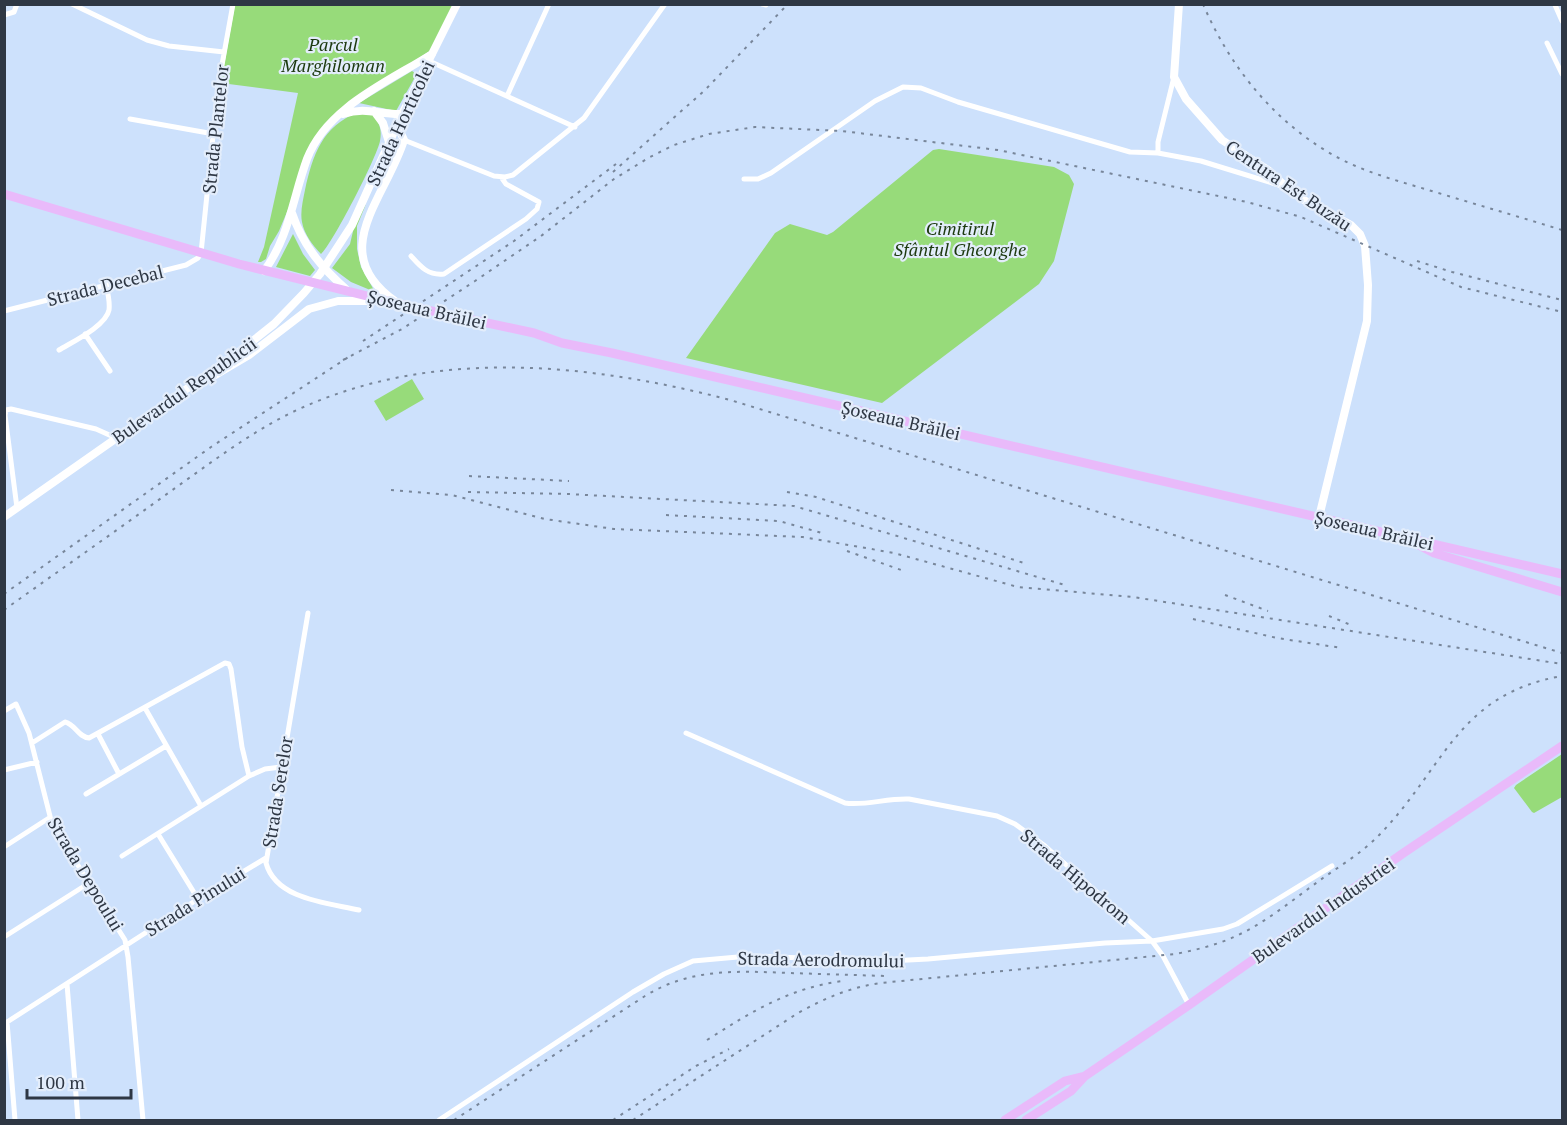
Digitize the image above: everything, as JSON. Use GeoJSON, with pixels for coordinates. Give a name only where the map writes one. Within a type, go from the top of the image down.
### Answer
{"type":"FeatureCollection","features":[{"type":"Feature","properties":{"kind":"main road","name":"Strada Horticolei"},"geometry":{"type":"LineString","coordinates":[[342,242],[457,4]]}},
{"type":"Feature","properties":{"kind":"main road"},"geometry":{"type":"LineString","coordinates":[[1174,77],[1179,4]]}},
{"type":"Feature","properties":{"kind":"main road"},"geometry":{"type":"LineString","coordinates":[[264,271],[280,246],[314,144],[353,103],[431,57]]}},
{"type":"Feature","properties":{"kind":"main road"},"geometry":{"type":"LineString","coordinates":[[403,72],[416,68],[421,75]]}},
{"type":"Feature","properties":{"kind":"main road","name":"Centura Est Buzău"},"geometry":{"type":"LineString","coordinates":[[1174,77],[1186,99],[1217,135],[1268,170],[1286,187],[1351,225],[1360,234],[1366,252],[1369,298],[1367,321],[1319,517]]}},
{"type":"Feature","properties":{"kind":"main road"},"geometry":{"type":"LineString","coordinates":[[339,116],[364,109],[402,114]]}},
{"type":"Feature","properties":{"kind":"main road"},"geometry":{"type":"LineString","coordinates":[[374,111],[383,123],[389,142]]}},
{"type":"Feature","properties":{"kind":"main road"},"geometry":{"type":"LineString","coordinates":[[397,125],[404,140],[369,220],[362,242],[363,262],[371,279],[376,286],[399,304]]}},
{"type":"Feature","properties":{"kind":"main road","name":"Șoseaua Brăilei"},"geometry":{"type":"LineString","coordinates":[[4,194],[239,264],[385,301],[534,333],[562,343],[1563,574]]}},
{"type":"Feature","properties":{"kind":"main road"},"geometry":{"type":"LineString","coordinates":[[292,213],[301,236],[318,263],[348,291]]}},
{"type":"Feature","properties":{"kind":"main road","name":"Bulevardul Republicii"},"geometry":{"type":"LineString","coordinates":[[4,517],[236,355],[274,324],[320,274],[342,242]]}},
{"type":"Feature","properties":{"kind":"main road"},"geometry":{"type":"LineString","coordinates":[[187,388],[206,381],[232,366],[315,306],[349,300],[399,304]]}},
{"type":"Feature","properties":{"kind":"main road"},"geometry":{"type":"LineString","coordinates":[[1410,539],[1434,553],[1563,592]]}},
{"type":"Feature","properties":{"kind":"main road","name":"Bulevardul Industriei"},"geometry":{"type":"LineString","coordinates":[[1026,1120],[1071,1091],[1085,1076],[1402,854],[1563,746]]}},
{"type":"Feature","properties":{"kind":"main road","name":"Bulevardul Industriei"},"geometry":{"type":"LineString","coordinates":[[1005,1120],[1065,1081],[1085,1076]]}},
{"type":"Feature","properties":{"kind":"street"},"geometry":{"type":"LineString","coordinates":[[4,15],[14,12],[17,4]]}},
{"type":"Feature","properties":{"kind":"street"},"geometry":{"type":"LineString","coordinates":[[72,4],[147,40],[169,46],[224,51]]}},
{"type":"Feature","properties":{"kind":"street","name":"Strada Plantelor"},"geometry":{"type":"LineString","coordinates":[[201,253],[224,51],[233,4]]}},
{"type":"Feature","properties":{"kind":"street"},"geometry":{"type":"LineString","coordinates":[[507,96],[549,4]]}},
{"type":"Feature","properties":{"kind":"street"},"geometry":{"type":"LineString","coordinates":[[404,140],[501,177],[513,175],[584,118],[665,4]]}},
{"type":"Feature","properties":{"kind":"street"},"geometry":{"type":"LineString","coordinates":[[1555,5],[1563,21]]}},
{"type":"Feature","properties":{"kind":"street"},"geometry":{"type":"LineString","coordinates":[[1548,43],[1563,74]]}},
{"type":"Feature","properties":{"kind":"street"},"geometry":{"type":"LineString","coordinates":[[431,57],[507,96],[575,127]]}},
{"type":"Feature","properties":{"kind":"street"},"geometry":{"type":"LineString","coordinates":[[1158,153],[1158,142],[1174,77]]}},
{"type":"Feature","properties":{"kind":"street"},"geometry":{"type":"LineString","coordinates":[[744,179],[758,180],[771,173],[875,101],[903,87],[921,88],[958,102],[1130,152],[1158,153],[1201,161],[1286,187]]}},
{"type":"Feature","properties":{"kind":"street"},"geometry":{"type":"LineString","coordinates":[[129,119],[214,134]]}},
{"type":"Feature","properties":{"kind":"street"},"geometry":{"type":"LineString","coordinates":[[411,256],[426,271],[439,275],[444,274],[526,219],[537,209],[539,202],[506,184],[501,177]]}},
{"type":"Feature","properties":{"kind":"street","name":"Strada Decebal"},"geometry":{"type":"LineString","coordinates":[[4,310],[186,265],[198,258],[201,253]]}},
{"type":"Feature","properties":{"kind":"street"},"geometry":{"type":"LineString","coordinates":[[59,350],[105,319],[109,303],[106,285]]}},
{"type":"Feature","properties":{"kind":"street"},"geometry":{"type":"LineString","coordinates":[[85,334],[110,371]]}},
{"type":"Feature","properties":{"kind":"street"},"geometry":{"type":"LineString","coordinates":[[17,508],[6,436],[5,412],[8,409],[96,429],[116,438]]}},
{"type":"Feature","properties":{"kind":"street","name":"Strada Serelor"},"geometry":{"type":"LineString","coordinates":[[308,613],[266,858],[270,873],[293,894],[359,910]]}},
{"type":"Feature","properties":{"kind":"street"},"geometry":{"type":"LineString","coordinates":[[32,743],[65,722],[72,725],[85,738],[98,734],[222,664],[229,664],[249,777]]}},
{"type":"Feature","properties":{"kind":"street","name":"Strada Depoului"},"geometry":{"type":"LineString","coordinates":[[4,711],[15,704],[32,743],[50,818],[126,945],[143,1120]]}},
{"type":"Feature","properties":{"kind":"street"},"geometry":{"type":"LineString","coordinates":[[145,708],[201,806]]}},
{"type":"Feature","properties":{"kind":"street","name":"Strada Hipodrom"},"geometry":{"type":"LineString","coordinates":[[687,733],[845,803],[862,804],[888,799],[909,799],[997,816],[1030,834],[1152,941],[1163,956],[1189,1005]]}},
{"type":"Feature","properties":{"kind":"street"},"geometry":{"type":"LineString","coordinates":[[98,734],[119,774]]}},
{"type":"Feature","properties":{"kind":"street"},"geometry":{"type":"LineString","coordinates":[[86,794],[166,746]]}},
{"type":"Feature","properties":{"kind":"street"},"geometry":{"type":"LineString","coordinates":[[4,770],[37,762]]}},
{"type":"Feature","properties":{"kind":"street"},"geometry":{"type":"LineString","coordinates":[[122,856],[249,777],[265,769],[281,766]]}},
{"type":"Feature","properties":{"kind":"street"},"geometry":{"type":"LineString","coordinates":[[4,847],[50,818]]}},
{"type":"Feature","properties":{"kind":"street"},"geometry":{"type":"LineString","coordinates":[[158,834],[198,899]]}},
{"type":"Feature","properties":{"kind":"street","name":"Strada Pinului"},"geometry":{"type":"LineString","coordinates":[[6,1023],[198,899],[266,858]]}},
{"type":"Feature","properties":{"kind":"street","name":"Strada Aerodromului"},"geometry":{"type":"LineString","coordinates":[[439,1120],[633,992],[693,961],[749,956],[905,960],[1152,941],[1224,929],[1245,920],[1332,866]]}},
{"type":"Feature","properties":{"kind":"street"},"geometry":{"type":"LineString","coordinates":[[4,937],[89,883]]}},
{"type":"Feature","properties":{"kind":"street"},"geometry":{"type":"LineString","coordinates":[[67,984],[78,1120]]}},
{"type":"Feature","properties":{"kind":"street"},"geometry":{"type":"LineString","coordinates":[[6,1023],[15,1120]]}},
{"type":"Feature","properties":{"kind":"green space","name":"Parcul Marghiloman"},"geometry":{"type":"Polygon","coordinates":[[[235,5],[457,5],[437,46],[367,93],[325,129],[266,259],[261,262],[258,262],[264,247],[298,93],[221,83],[235,5]]]}},
{"type":"Feature","properties":{"kind":"green space"},"geometry":{"type":"Polygon","coordinates":[[[412,71],[415,73],[414,79],[396,111],[359,103],[412,71]]]}},
{"type":"Feature","properties":{"kind":"green space"},"geometry":{"type":"Polygon","coordinates":[[[358,112],[373,115],[380,127],[380,141],[354,200],[321,254],[309,240],[302,222],[302,206],[308,177],[321,143],[336,125],[358,112]]]}},
{"type":"Feature","properties":{"kind":"green space","name":"Cimitirul Sfântul Gheorghe"},"geometry":{"type":"Polygon","coordinates":[[[939,149],[1054,167],[1069,175],[1074,184],[1054,261],[1039,284],[882,403],[686,358],[775,233],[790,224],[827,235],[833,232],[933,150],[939,149]]]}},
{"type":"Feature","properties":{"kind":"green space"},"geometry":{"type":"Polygon","coordinates":[[[366,204],[357,226],[357,249],[361,267],[375,292],[351,282],[332,268],[350,244],[355,223],[366,204]]]}},
{"type":"Feature","properties":{"kind":"green space"},"geometry":{"type":"Polygon","coordinates":[[[293,234],[303,254],[315,270],[310,276],[276,267],[293,234]]]}},
{"type":"Feature","properties":{"kind":"green space"},"geometry":{"type":"Polygon","coordinates":[[[412,379],[424,399],[386,421],[374,401],[412,379]]]}},
{"type":"Feature","properties":{"kind":"green space"},"geometry":{"type":"Polygon","coordinates":[[[1562,754],[1562,797],[1534,813],[1514,788],[1562,754]]]}},
{"type":"Feature","properties":{"kind":"railway"},"geometry":{"type":"LineString","coordinates":[[613,172],[705,90],[788,4]]}},
{"type":"Feature","properties":{"kind":"railway"},"geometry":{"type":"LineString","coordinates":[[1203,4],[1225,48],[1254,88],[1288,123],[1328,152],[1380,175],[1562,230]]}},
{"type":"Feature","properties":{"kind":"railway"},"geometry":{"type":"LineString","coordinates":[[343,360],[402,329],[475,281],[541,236],[614,179],[650,157],[674,145],[709,134],[755,127],[842,131],[998,150],[1247,202],[1301,217],[1461,287],[1562,312]]}},
{"type":"Feature","properties":{"kind":"railway"},"geometry":{"type":"LineString","coordinates":[[363,341],[514,241],[616,164]]}},
{"type":"Feature","properties":{"kind":"railway"},"geometry":{"type":"LineString","coordinates":[[1417,261],[1562,300]]}},
{"type":"Feature","properties":{"kind":"railway"},"geometry":{"type":"LineString","coordinates":[[4,594],[211,447],[350,356]]}},
{"type":"Feature","properties":{"kind":"railway"},"geometry":{"type":"LineString","coordinates":[[4,610],[232,448],[264,427],[297,410],[349,390],[402,377],[457,369],[512,368],[567,370],[622,377],[730,400],[1562,653]]}},
{"type":"Feature","properties":{"kind":"railway"},"geometry":{"type":"LineString","coordinates":[[469,476],[569,481]]}},
{"type":"Feature","properties":{"kind":"railway"},"geometry":{"type":"LineString","coordinates":[[391,490],[452,495],[545,519],[614,529],[803,537],[894,553],[1018,587],[1133,597],[1562,664]]}},
{"type":"Feature","properties":{"kind":"railway"},"geometry":{"type":"LineString","coordinates":[[468,492],[568,494],[794,506],[1065,585]]}},
{"type":"Feature","properties":{"kind":"railway"},"geometry":{"type":"LineString","coordinates":[[787,492],[816,497],[1027,564]]}},
{"type":"Feature","properties":{"kind":"railway"},"geometry":{"type":"LineString","coordinates":[[666,515],[779,521],[822,533]]}},
{"type":"Feature","properties":{"kind":"railway"},"geometry":{"type":"LineString","coordinates":[[847,551],[904,571]]}},
{"type":"Feature","properties":{"kind":"railway"},"geometry":{"type":"LineString","coordinates":[[1225,595],[1268,611]]}},
{"type":"Feature","properties":{"kind":"railway"},"geometry":{"type":"LineString","coordinates":[[1329,616],[1351,625]]}},
{"type":"Feature","properties":{"kind":"railway"},"geometry":{"type":"LineString","coordinates":[[1193,619],[1277,638],[1342,648]]}},
{"type":"Feature","properties":{"kind":"railway"},"geometry":{"type":"LineString","coordinates":[[633,1120],[798,1013],[849,990],[881,983],[1175,954],[1206,947],[1236,936],[1281,909],[1376,838],[1405,806],[1440,757],[1477,715],[1499,698],[1527,685],[1562,676]]}},
{"type":"Feature","properties":{"kind":"railway"},"geometry":{"type":"LineString","coordinates":[[454,1120],[645,996],[679,980],[733,972],[886,976]]}},
{"type":"Feature","properties":{"kind":"railway"},"geometry":{"type":"LineString","coordinates":[[707,1040],[756,1010],[788,995],[843,981]]}},
{"type":"Feature","properties":{"kind":"railway"},"geometry":{"type":"LineString","coordinates":[[613,1120],[696,1066],[729,1049]]}}]}
